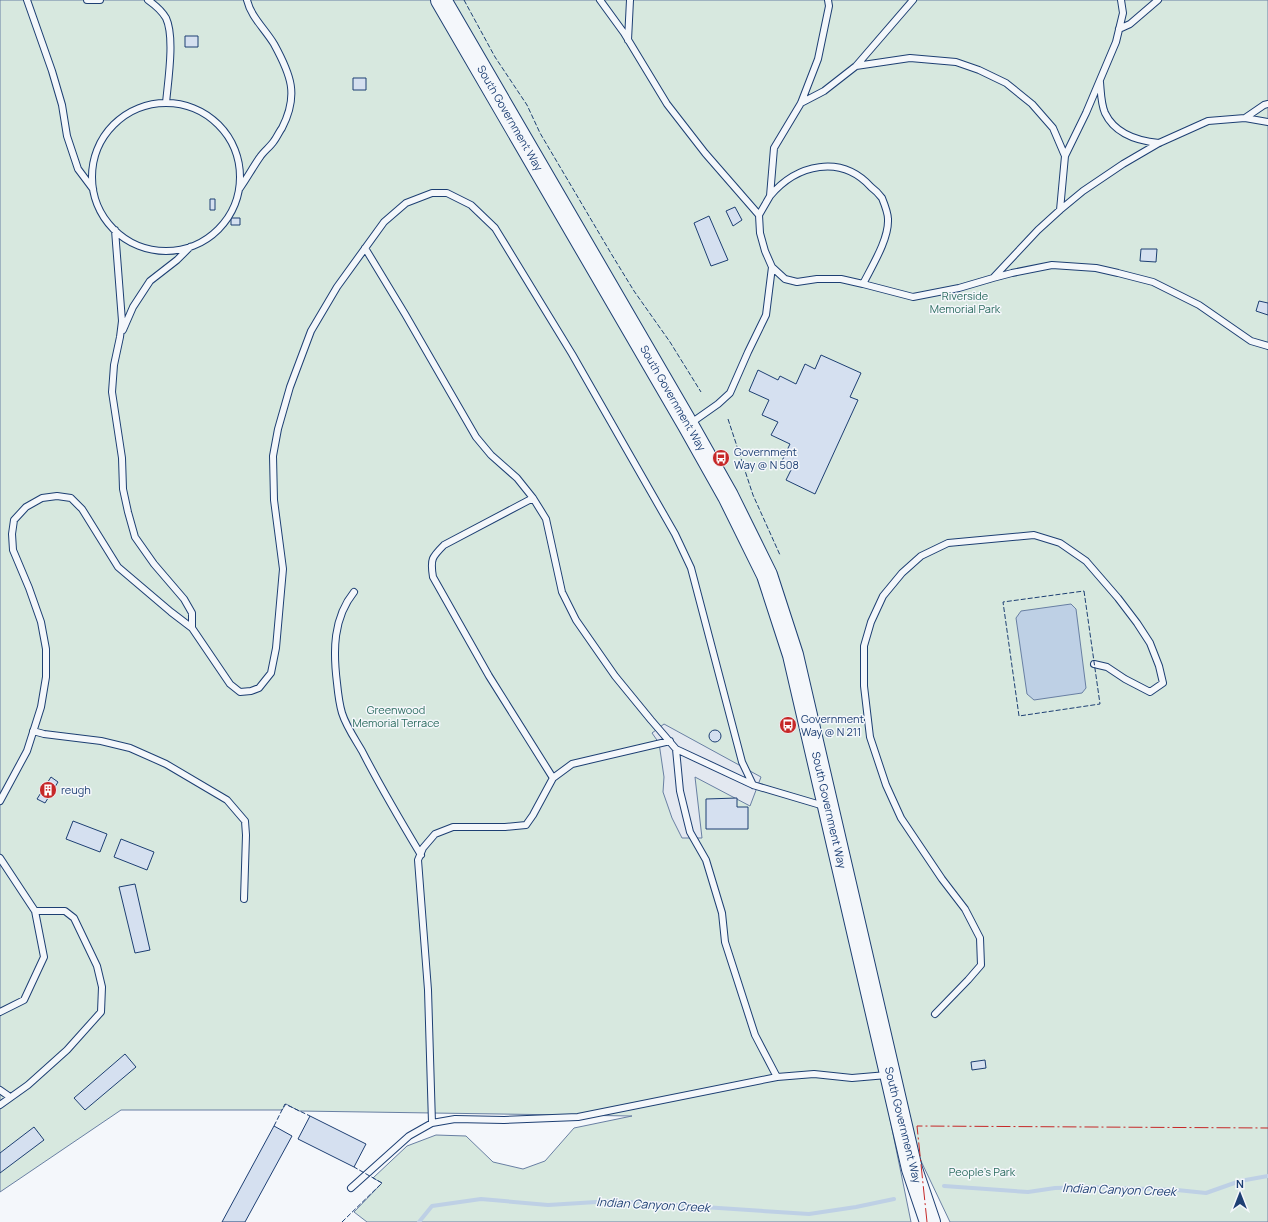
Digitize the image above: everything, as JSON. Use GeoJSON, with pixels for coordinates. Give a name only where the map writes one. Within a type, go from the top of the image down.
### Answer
{"type":"FeatureCollection","features":[{"type":"Feature","properties":{"kind":"main road","name":"South Government Way"},"geometry":{"type":"LineString","coordinates":[[441,0],[688,425],[728,496],[767,575],[793,655],[912,1169],[930,1222]]}},
{"type":"Feature","properties":{"kind":"main road"},"geometry":{"type":"LineString","coordinates":[[921,1222],[922,1198]]}},
{"type":"Feature","properties":{"kind":"lane"},"geometry":{"type":"LineString","coordinates":[[27,0],[52,71],[62,105],[66,136],[78,169],[93,189]]}},
{"type":"Feature","properties":{"kind":"lane"},"geometry":{"type":"LineString","coordinates":[[87,0],[100,0]]}},
{"type":"Feature","properties":{"kind":"lane"},"geometry":{"type":"LineString","coordinates":[[148,0],[158,8],[166,19],[170,38],[166,103]]}},
{"type":"Feature","properties":{"kind":"lane"},"geometry":{"type":"LineString","coordinates":[[240,188],[260,157],[275,141],[288,114],[291,99],[291,84],[288,71],[273,43],[249,8],[247,0]]}},
{"type":"Feature","properties":{"kind":"lane"},"geometry":{"type":"LineString","coordinates":[[600,0],[628,40],[668,104],[705,153],[760,215]]}},
{"type":"Feature","properties":{"kind":"lane"},"geometry":{"type":"LineString","coordinates":[[628,40],[630,0]]}},
{"type":"Feature","properties":{"kind":"lane"},"geometry":{"type":"LineString","coordinates":[[770,196],[774,148],[801,103],[818,59],[828,0]]}},
{"type":"Feature","properties":{"kind":"lane"},"geometry":{"type":"LineString","coordinates":[[801,103],[824,92],[856,66],[913,0]]}},
{"type":"Feature","properties":{"kind":"lane"},"geometry":{"type":"LineString","coordinates":[[1060,210],[1065,156],[1086,113],[1116,42],[1122,13],[1121,0]]}},
{"type":"Feature","properties":{"kind":"lane"},"geometry":{"type":"LineString","coordinates":[[1119,29],[1130,24],[1158,0]]}},
{"type":"Feature","properties":{"kind":"lane"},"geometry":{"type":"LineString","coordinates":[[856,66],[910,58],[956,62],[978,70],[1006,83],[1032,104],[1053,128],[1065,156]]}},
{"type":"Feature","properties":{"kind":"lane"},"geometry":{"type":"LineString","coordinates":[[1100,80],[1101,100],[1106,114],[1115,126],[1129,136],[1145,142],[1159,143]]}},
{"type":"Feature","properties":{"kind":"lane"},"geometry":{"type":"LineString","coordinates":[[166,103],[178,103],[191,107],[214,120],[224,130],[231,141],[237,153],[240,166],[240,188],[235,205],[229,217],[220,228],[199,243],[190,247],[169,251],[151,250],[134,244],[119,234],[107,222],[98,207],[93,189],[92,172],[95,154],[102,138],[113,124],[127,113],[143,106],[166,103]]}},
{"type":"Feature","properties":{"kind":"lane"},"geometry":{"type":"LineString","coordinates":[[1245,118],[1264,105],[1268,104]]}},
{"type":"Feature","properties":{"kind":"lane"},"geometry":{"type":"LineString","coordinates":[[993,278],[1038,230],[1083,191],[1123,164],[1159,143],[1208,122],[1245,118],[1268,122]]}},
{"type":"Feature","properties":{"kind":"lane"},"geometry":{"type":"LineString","coordinates":[[863,284],[886,234],[888,218],[882,198],[866,181],[850,171],[831,166],[812,168],[794,174],[779,185],[770,196],[760,215],[760,233],[765,251],[772,267],[785,279],[797,282],[829,278],[841,279],[913,297],[959,288],[1012,273],[1052,265],[1096,268],[1153,282],[1199,305],[1251,341],[1268,346]]}},
{"type":"Feature","properties":{"kind":"lane"},"geometry":{"type":"LineString","coordinates":[[0,801],[27,751],[41,707],[46,677],[46,649],[41,622],[29,588],[12,550],[14,520],[26,507],[42,498],[57,496],[71,498],[82,509],[118,567],[192,628],[230,684],[240,692],[251,691],[259,688],[271,673],[276,648],[283,569],[274,500],[273,456],[278,429],[290,387],[311,331],[337,286],[384,222],[406,203],[432,194],[447,192],[471,205],[496,228],[572,354],[675,534],[691,568],[742,762],[753,785]]}},
{"type":"Feature","properties":{"kind":"lane"},"geometry":{"type":"LineString","coordinates":[[116,230],[122,320],[114,365],[112,392],[122,458],[123,489],[135,537],[154,564],[184,599],[192,613],[192,628]]}},
{"type":"Feature","properties":{"kind":"lane"},"geometry":{"type":"LineString","coordinates":[[120,337],[133,307],[150,281],[177,260],[190,247]]}},
{"type":"Feature","properties":{"kind":"lane"},"geometry":{"type":"LineString","coordinates":[[365,248],[476,437],[491,455],[517,478],[533,498],[546,519],[562,592],[576,620],[615,676],[676,749],[753,785],[828,807]]}},
{"type":"Feature","properties":{"kind":"lane"},"geometry":{"type":"LineString","coordinates":[[688,425],[718,404],[730,393],[766,315],[772,267]]}},
{"type":"Feature","properties":{"kind":"lane"},"geometry":{"type":"LineString","coordinates":[[533,498],[444,545],[434,555],[431,566],[433,577],[489,676],[553,778]]}},
{"type":"Feature","properties":{"kind":"lane"},"geometry":{"type":"LineString","coordinates":[[936,1014],[981,964],[980,938],[965,909],[942,879],[901,818],[886,785],[870,737],[864,686],[864,646],[883,596],[902,573],[921,556],[948,543],[1034,535],[1060,543],[1086,561],[1118,598],[1137,623],[1150,643],[1159,666],[1163,683],[1150,692],[1125,679],[1107,667],[1094,664]]}},
{"type":"Feature","properties":{"kind":"lane"},"geometry":{"type":"LineString","coordinates":[[354,592],[346,602],[339,620],[335,642],[335,667],[338,695],[342,713],[385,795],[421,855]]}},
{"type":"Feature","properties":{"kind":"lane"},"geometry":{"type":"LineString","coordinates":[[33,732],[101,741],[130,748],[166,764],[227,800],[245,821],[246,848],[244,899]]}},
{"type":"Feature","properties":{"kind":"lane"},"geometry":{"type":"LineString","coordinates":[[432,1124],[428,990],[418,860],[423,848],[435,834],[452,827],[505,827],[526,825],[553,778],[572,764],[670,741]]}},
{"type":"Feature","properties":{"kind":"lane"},"geometry":{"type":"LineString","coordinates":[[676,749],[680,791],[690,832],[706,860],[722,913],[725,942],[755,1035],[777,1077]]}},
{"type":"Feature","properties":{"kind":"lane"},"geometry":{"type":"LineString","coordinates":[[0,858],[35,911],[44,958],[24,1000],[0,1012]]}},
{"type":"Feature","properties":{"kind":"lane"},"geometry":{"type":"LineString","coordinates":[[0,1105],[28,1085],[67,1050],[101,1012],[102,987],[97,966],[74,918],[65,911],[35,911]]}},
{"type":"Feature","properties":{"kind":"lane"},"geometry":{"type":"LineString","coordinates":[[351,1188],[409,1136],[432,1124],[455,1119],[504,1120],[578,1117],[777,1077],[814,1074],[852,1078],[890,1074]]}},
{"type":"Feature","properties":{"kind":"lane"},"geometry":{"type":"LineString","coordinates":[[0,1090],[10,1097]]}},
{"type":"Feature","properties":{"kind":"green space"},"geometry":{"type":"Polygon","coordinates":[[[0,0],[1268,0],[1268,1222],[950,1222],[901,1119],[890,1119],[911,1222],[367,1222],[354,1212],[382,1183],[373,1178],[407,1146],[436,1135],[466,1136],[493,1162],[523,1169],[545,1161],[574,1128],[632,1116],[299,1111],[286,1104],[282,1110],[121,1110],[0,1192],[0,0]]]}},
{"type":"Feature","properties":{"kind":"shaded area"},"geometry":{"type":"Polygon","coordinates":[[[664,724],[761,777],[750,806],[695,777],[702,838],[682,838],[672,818],[663,792],[664,777],[659,743],[652,733],[664,724]]]}},
{"type":"Feature","properties":{"kind":"water"},"geometry":{"type":"Polygon","coordinates":[[[1071,604],[1076,609],[1086,688],[1082,693],[1034,700],[1027,694],[1016,618],[1021,611],[1071,604]]]}},
{"type":"Feature","properties":{"kind":"building"},"geometry":{"type":"Polygon","coordinates":[[[185,36],[198,36],[198,47],[185,47],[185,36]]]}},
{"type":"Feature","properties":{"kind":"building"},"geometry":{"type":"Polygon","coordinates":[[[353,78],[366,78],[366,90],[353,90],[353,78]]]}},
{"type":"Feature","properties":{"kind":"building"},"geometry":{"type":"Polygon","coordinates":[[[210,199],[215,199],[215,210],[210,210],[210,199]]]}},
{"type":"Feature","properties":{"kind":"building"},"geometry":{"type":"Polygon","coordinates":[[[735,207],[742,220],[733,226],[726,211],[735,207]]]}},
{"type":"Feature","properties":{"kind":"building"},"geometry":{"type":"Polygon","coordinates":[[[709,216],[728,260],[711,266],[694,223],[709,216]]]}},
{"type":"Feature","properties":{"kind":"building"},"geometry":{"type":"Polygon","coordinates":[[[231,218],[240,218],[240,225],[231,225],[231,218]]]}},
{"type":"Feature","properties":{"kind":"building"},"geometry":{"type":"Polygon","coordinates":[[[1141,249],[1157,249],[1156,262],[1140,261],[1141,249]]]}},
{"type":"Feature","properties":{"kind":"building"},"geometry":{"type":"Polygon","coordinates":[[[1259,301],[1268,303],[1268,315],[1256,311],[1259,301]]]}},
{"type":"Feature","properties":{"kind":"building"},"geometry":{"type":"Polygon","coordinates":[[[821,355],[861,373],[850,397],[858,400],[815,494],[786,480],[791,470],[780,465],[790,444],[771,435],[778,422],[762,415],[769,400],[749,391],[758,370],[778,380],[780,376],[796,384],[805,364],[815,369],[821,355]]]}},
{"type":"Feature","properties":{"kind":"building"},"geometry":{"type":"Polygon","coordinates":[[[715,730],[719,732],[721,736],[719,740],[715,742],[711,740],[709,736],[711,732],[715,730]]]}},
{"type":"Feature","properties":{"kind":"building","name":"reugh"},"geometry":{"type":"Polygon","coordinates":[[[51,777],[58,782],[45,803],[37,799],[51,777]]]}},
{"type":"Feature","properties":{"kind":"building"},"geometry":{"type":"Polygon","coordinates":[[[737,798],[737,807],[748,807],[748,829],[706,829],[706,799],[737,798]]]}},
{"type":"Feature","properties":{"kind":"building"},"geometry":{"type":"Polygon","coordinates":[[[73,821],[107,834],[100,852],[66,839],[73,821]]]}},
{"type":"Feature","properties":{"kind":"building"},"geometry":{"type":"Polygon","coordinates":[[[121,839],[154,852],[147,870],[114,857],[121,839]]]}},
{"type":"Feature","properties":{"kind":"building"},"geometry":{"type":"Polygon","coordinates":[[[135,884],[150,950],[135,953],[119,887],[135,884]]]}},
{"type":"Feature","properties":{"kind":"building"},"geometry":{"type":"Polygon","coordinates":[[[125,1054],[136,1067],[85,1110],[74,1098],[125,1054]]]}},
{"type":"Feature","properties":{"kind":"building"},"geometry":{"type":"Polygon","coordinates":[[[985,1060],[986,1068],[972,1070],[971,1062],[985,1060]]]}},
{"type":"Feature","properties":{"kind":"building"},"geometry":{"type":"Polygon","coordinates":[[[310,1116],[366,1144],[354,1167],[298,1139],[310,1116]]]}},
{"type":"Feature","properties":{"kind":"building"},"geometry":{"type":"Polygon","coordinates":[[[274,1126],[292,1136],[245,1222],[222,1222],[274,1126]]]}},
{"type":"Feature","properties":{"kind":"building"},"geometry":{"type":"Polygon","coordinates":[[[34,1127],[44,1140],[0,1173],[0,1153],[34,1127]]]}},
{"type":"Feature","properties":{"kind":"waterway","name":"Indian Canyon Creek"},"geometry":{"type":"LineString","coordinates":[[944,1186],[1028,1192],[1055,1188],[1090,1187],[1177,1190],[1206,1193],[1240,1181],[1268,1176]]}},
{"type":"Feature","properties":{"kind":"waterway","name":"Indian Canyon Creek"},"geometry":{"type":"LineString","coordinates":[[419,1222],[432,1206],[481,1199],[548,1205],[613,1201],[809,1214],[856,1207],[894,1199]]}},
{"type":"Feature","properties":{"kind":"fence"},"geometry":{"type":"LineString","coordinates":[[464,0],[495,57],[527,105],[540,133],[612,255],[634,291],[670,342],[701,392]]}},
{"type":"Feature","properties":{"kind":"fence"},"geometry":{"type":"LineString","coordinates":[[728,419],[753,495],[780,555]]}},
{"type":"Feature","properties":{"kind":"fence"},"geometry":{"type":"LineString","coordinates":[[1084,591],[1100,704],[1019,716],[1003,602],[1084,591]]}},
{"type":"Feature","properties":{"kind":"fence"},"geometry":{"type":"LineString","coordinates":[[274,1126],[285,1104],[310,1116]]}},
{"type":"Feature","properties":{"kind":"fence"},"geometry":{"type":"LineString","coordinates":[[342,1222],[382,1183],[354,1167]]}},
{"type":"Feature","properties":{"kind":"power"},"geometry":{"type":"LineString","coordinates":[[927,1222],[917,1126],[1268,1128]]}},
{"type":"Feature","properties":{"kind":"place","name":"Government Way @ N 508"},"geometry":{"type":"Point","coordinates":[721,458]}},
{"type":"Feature","properties":{"kind":"place","name":"Government Way @ N 211"},"geometry":{"type":"Point","coordinates":[788,725]}},
{"type":"Feature","properties":{"kind":"place","name":"reugh"},"geometry":{"type":"Point","coordinates":[48,790]}},
{"type":"Feature","properties":{"kind":"park label","name":"Riverside Memorial Park"},"geometry":{"type":"Point","coordinates":[965,302]}},
{"type":"Feature","properties":{"kind":"park label","name":"Greenwood Memorial Terrace"},"geometry":{"type":"Point","coordinates":[396,716]}},
{"type":"Feature","properties":{"kind":"park label","name":"People's Park"},"geometry":{"type":"Point","coordinates":[982,1172]}}]}
